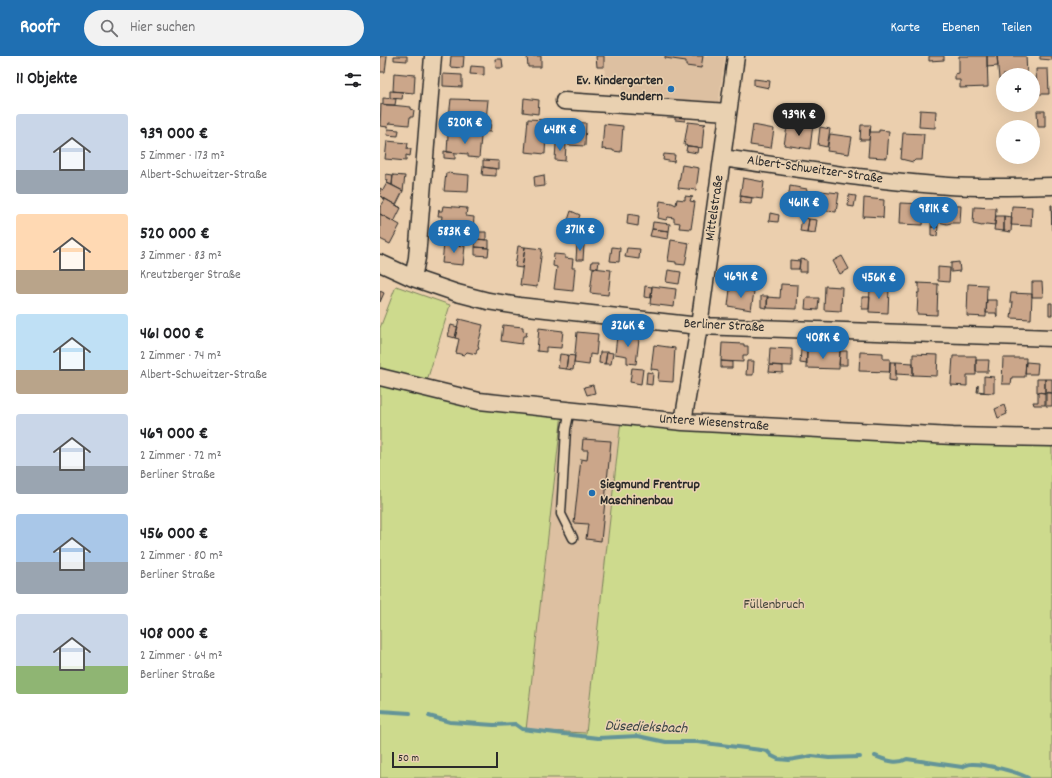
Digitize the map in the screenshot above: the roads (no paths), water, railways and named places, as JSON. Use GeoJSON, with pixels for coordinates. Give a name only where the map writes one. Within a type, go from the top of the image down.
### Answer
{"type":"FeatureCollection","features":[{"type":"Feature","properties":{"kind":"street"},"geometry":{"type":"LineString","coordinates":[[413,278],[417,258],[433,56]]}},
{"type":"Feature","properties":{"kind":"street","name":"Mittelstraße"},"geometry":{"type":"LineString","coordinates":[[683,422],[699,326],[736,56]]}},
{"type":"Feature","properties":{"kind":"street"},"geometry":{"type":"LineString","coordinates":[[564,101],[728,112]]}},
{"type":"Feature","properties":{"kind":"street","name":"Albert-Schweitzer-Straße"},"geometry":{"type":"LineString","coordinates":[[722,158],[883,180],[942,185],[1011,187],[1052,186]]}},
{"type":"Feature","properties":{"kind":"street","name":"Berliner Straße"},"geometry":{"type":"LineString","coordinates":[[380,263],[413,278],[456,293],[488,301],[520,306],[699,326],[1052,338]]}},
{"type":"Feature","properties":{"kind":"street","name":"Untere Wiesenstraße"},"geometry":{"type":"LineString","coordinates":[[380,377],[479,401],[683,422],[953,436],[1052,438]]}},
{"type":"Feature","properties":{"kind":"lane"},"geometry":{"type":"LineString","coordinates":[[570,410],[566,429],[561,514],[573,538]]}},
{"type":"Feature","properties":{"kind":"waterway","name":"Düsedieksbach"},"geometry":{"type":"LineString","coordinates":[[380,711],[410,713]]}},
{"type":"Feature","properties":{"kind":"waterway","name":"Düsedieksbach"},"geometry":{"type":"LineString","coordinates":[[429,716],[450,722],[494,725],[515,724],[522,729],[598,738],[638,736],[666,742],[697,742],[767,751],[778,759],[789,760],[812,756],[829,758],[860,757]]}},
{"type":"Feature","properties":{"kind":"waterway","name":"Düsedieksbach"},"geometry":{"type":"LineString","coordinates":[[875,756],[895,762],[907,759],[962,767],[970,764],[991,766],[1028,778]]}},
{"type":"Feature","properties":{"kind":"place","name":"Ev. Kindergarten Sundern"},"geometry":{"type":"Point","coordinates":[671,89]}},
{"type":"Feature","properties":{"kind":"place","name":"Siegmund Frentrup Maschinenbau"},"geometry":{"type":"Point","coordinates":[592,493]}},
{"type":"Feature","properties":{"kind":"park label","name":"Füllenbruch"},"geometry":{"type":"Point","coordinates":[774,605]}}]}
